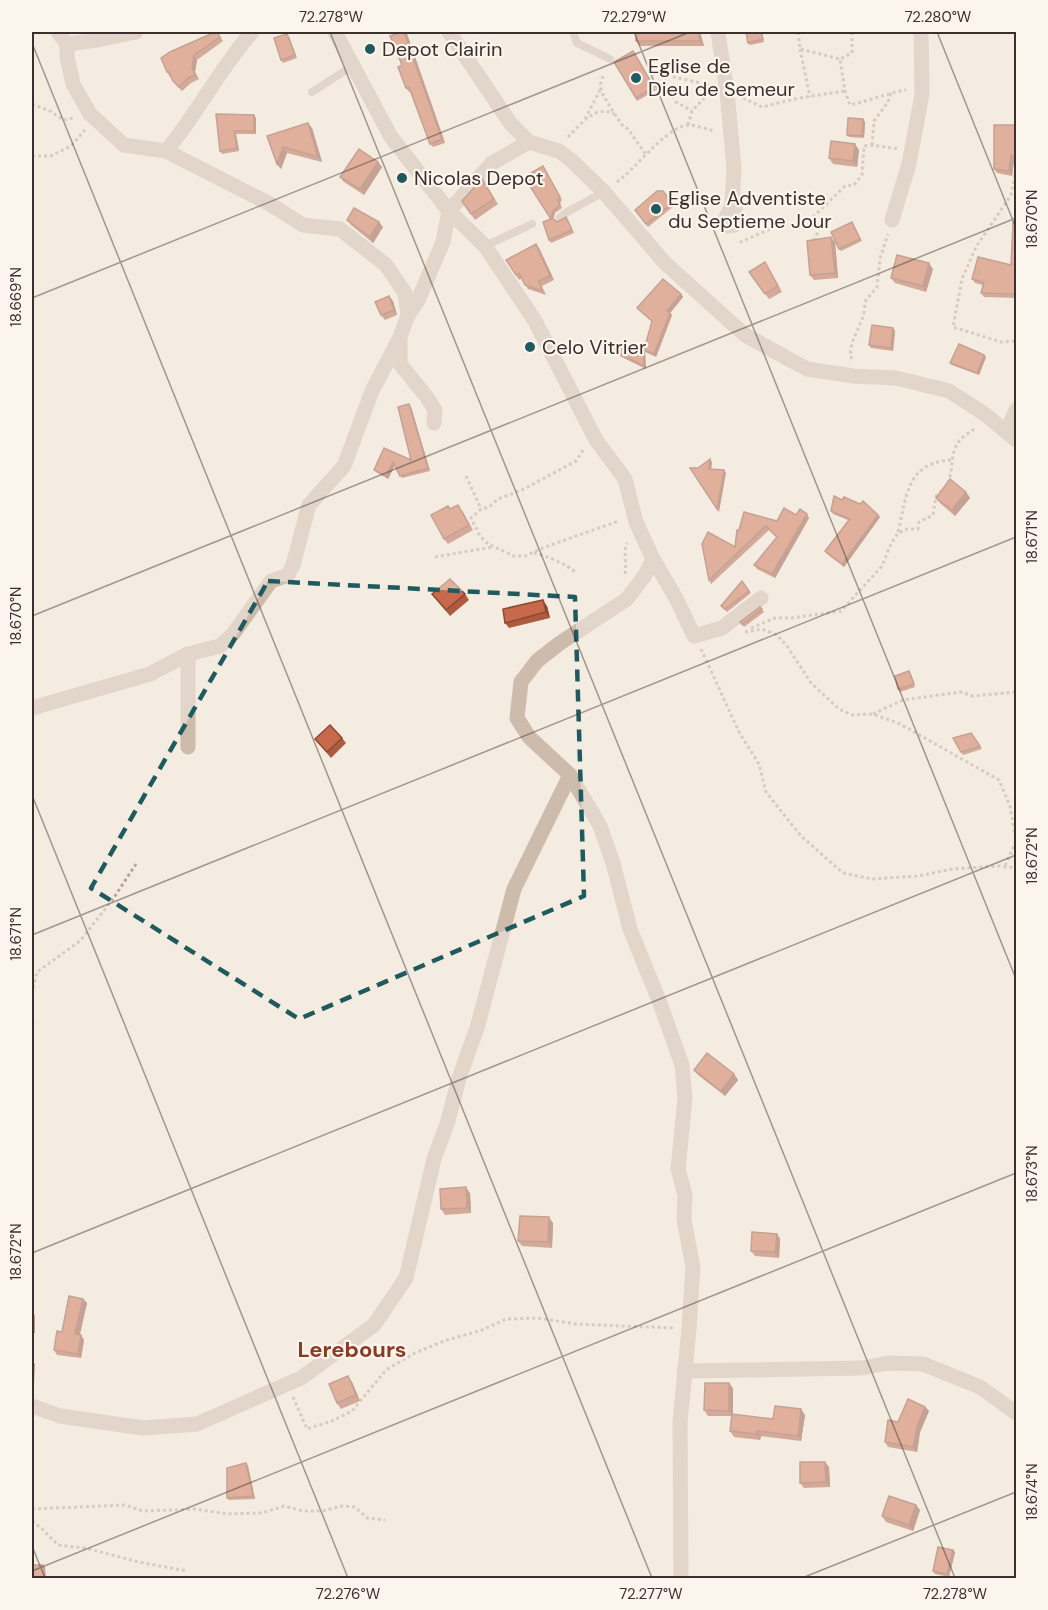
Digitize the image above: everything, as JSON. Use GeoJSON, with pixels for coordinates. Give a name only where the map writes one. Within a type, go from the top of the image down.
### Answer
{"type":"FeatureCollection","features":[{"type":"Feature","properties":{"kind":"street"},"geometry":{"type":"LineString","coordinates":[[130,32],[97,40],[62,38],[73,84],[90,114],[124,145],[166,151],[270,204],[303,225],[340,229],[386,265],[405,293],[408,315]]}},
{"type":"Feature","properties":{"kind":"street"},"geometry":{"type":"LineString","coordinates":[[166,151],[186,127],[232,55],[252,32]]}},
{"type":"Feature","properties":{"kind":"street"},"geometry":{"type":"LineString","coordinates":[[335,32],[391,137],[449,211],[486,246],[535,321],[596,440],[625,479],[634,515],[653,559],[676,598],[694,636],[722,628],[761,598]]}},
{"type":"Feature","properties":{"kind":"street"},"geometry":{"type":"LineString","coordinates":[[449,32],[511,124],[530,142],[559,151],[604,192],[665,263],[745,335],[807,369],[853,376],[896,378],[949,391],[986,415],[1012,436],[1017,410]]}},
{"type":"Feature","properties":{"kind":"street"},"geometry":{"type":"LineString","coordinates":[[718,32],[727,92],[734,168],[732,206],[725,219],[726,226],[735,225],[735,208]]}},
{"type":"Feature","properties":{"kind":"street"},"geometry":{"type":"LineString","coordinates":[[892,220],[910,155],[922,94],[921,32]]}},
{"type":"Feature","properties":{"kind":"street"},"geometry":{"type":"LineString","coordinates":[[32,708],[150,674],[188,654],[220,646],[233,634],[271,581],[288,575],[293,565],[309,505],[344,466],[372,392],[408,315],[418,300],[443,242],[449,211],[492,163],[530,142]]}},
{"type":"Feature","properties":{"kind":"street"},"geometry":{"type":"LineString","coordinates":[[400,336],[400,364],[435,410],[434,423]]}},
{"type":"Feature","properties":{"kind":"street"},"geometry":{"type":"LineString","coordinates":[[653,559],[645,575],[627,599],[537,661],[521,682],[517,718],[529,737],[570,774],[600,826],[613,863],[630,929],[682,1065],[685,1098],[678,1168],[685,1194],[684,1220],[693,1267],[680,1422],[681,1578]]}},
{"type":"Feature","properties":{"kind":"street"},"geometry":{"type":"LineString","coordinates":[[188,654],[188,747]]}},
{"type":"Feature","properties":{"kind":"street"},"geometry":{"type":"LineString","coordinates":[[32,1406],[60,1416],[143,1428],[197,1424],[301,1378],[374,1325],[406,1278],[434,1159],[477,1028],[514,889],[570,774]]}},
{"type":"Feature","properties":{"kind":"street"},"geometry":{"type":"LineString","coordinates":[[684,1371],[862,1368],[889,1363],[923,1364],[980,1387],[1017,1413]]}},
{"type":"Feature","properties":{"kind":"lane"},"geometry":{"type":"LineString","coordinates":[[573,32],[577,43],[610,59]]}},
{"type":"Feature","properties":{"kind":"lane"},"geometry":{"type":"LineString","coordinates":[[312,92],[354,65]]}},
{"type":"Feature","properties":{"kind":"lane"},"geometry":{"type":"LineString","coordinates":[[559,218],[604,192]]}},
{"type":"Feature","properties":{"kind":"lane"},"geometry":{"type":"LineString","coordinates":[[486,246],[532,224]]}},
{"type":"Feature","properties":{"kind":"path"},"geometry":{"type":"LineString","coordinates":[[798,32],[810,98]]}},
{"type":"Feature","properties":{"kind":"path"},"geometry":{"type":"LineString","coordinates":[[800,49],[840,59],[852,53],[852,32]]}},
{"type":"Feature","properties":{"kind":"path"},"geometry":{"type":"LineString","coordinates":[[840,59],[845,91],[850,105],[891,92],[911,89],[922,94]]}},
{"type":"Feature","properties":{"kind":"path"},"geometry":{"type":"LineString","coordinates":[[651,75],[658,72],[715,87],[692,111],[688,125]]}},
{"type":"Feature","properties":{"kind":"path"},"geometry":{"type":"LineString","coordinates":[[661,74],[676,102],[692,111]]}},
{"type":"Feature","properties":{"kind":"path"},"geometry":{"type":"LineString","coordinates":[[585,119],[601,88],[603,76]]}},
{"type":"Feature","properties":{"kind":"path"},"geometry":{"type":"LineString","coordinates":[[601,88],[621,124],[628,129],[646,155]]}},
{"type":"Feature","properties":{"kind":"path"},"geometry":{"type":"LineString","coordinates":[[727,92],[749,99],[762,107],[799,98],[845,91]]}},
{"type":"Feature","properties":{"kind":"path"},"geometry":{"type":"LineString","coordinates":[[872,145],[874,121],[888,102],[891,92]]}},
{"type":"Feature","properties":{"kind":"path"},"geometry":{"type":"LineString","coordinates":[[32,104],[50,111],[63,120],[90,114],[85,133],[71,146],[51,156],[32,156]]}},
{"type":"Feature","properties":{"kind":"path"},"geometry":{"type":"LineString","coordinates":[[559,151],[568,136],[585,119],[599,111],[616,114]]}},
{"type":"Feature","properties":{"kind":"path"},"geometry":{"type":"LineString","coordinates":[[604,192],[664,138],[682,126],[688,125],[731,133]]}},
{"type":"Feature","properties":{"kind":"path"},"geometry":{"type":"LineString","coordinates":[[817,224],[814,216],[845,186],[854,185],[862,175],[864,146],[899,149],[910,155]]}},
{"type":"Feature","properties":{"kind":"path"},"geometry":{"type":"LineString","coordinates":[[1017,169],[1011,195],[976,247],[962,279],[953,327],[1001,342],[1017,340]]}},
{"type":"Feature","properties":{"kind":"path"},"geometry":{"type":"LineString","coordinates":[[1011,195],[1017,194]]}},
{"type":"Feature","properties":{"kind":"path"},"geometry":{"type":"LineString","coordinates":[[853,376],[853,363],[850,355],[852,343],[863,317],[866,300],[877,287],[880,259],[892,220]]}},
{"type":"Feature","properties":{"kind":"path"},"geometry":{"type":"LineString","coordinates":[[735,225],[741,242],[781,224],[822,224],[813,242]]}},
{"type":"Feature","properties":{"kind":"path"},"geometry":{"type":"LineString","coordinates":[[898,532],[918,529],[919,522],[933,515],[936,495],[949,483],[951,460],[960,439],[986,415]]}},
{"type":"Feature","properties":{"kind":"path"},"geometry":{"type":"LineString","coordinates":[[596,440],[581,452],[576,460],[524,489],[481,509],[471,518],[480,536],[493,546],[514,556],[525,556],[634,515]]}},
{"type":"Feature","properties":{"kind":"path"},"geometry":{"type":"LineString","coordinates":[[951,460],[934,461],[922,469],[914,479],[902,504],[898,532],[882,566],[841,611],[775,618],[737,633],[762,629],[777,635],[793,654],[811,682],[839,709],[852,715],[873,714],[903,700],[961,692],[973,696],[1017,692]]}},
{"type":"Feature","properties":{"kind":"path"},"geometry":{"type":"LineString","coordinates":[[466,476],[481,509]]}},
{"type":"Feature","properties":{"kind":"path"},"geometry":{"type":"LineString","coordinates":[[631,594],[624,580],[627,562],[624,550],[634,515]]}},
{"type":"Feature","properties":{"kind":"path"},"geometry":{"type":"LineString","coordinates":[[435,557],[493,546]]}},
{"type":"Feature","properties":{"kind":"path"},"geometry":{"type":"LineString","coordinates":[[532,552],[546,555],[557,563],[568,565],[576,573]]}},
{"type":"Feature","properties":{"kind":"path"},"geometry":{"type":"LineString","coordinates":[[694,636],[735,723],[759,764],[766,792],[801,836],[843,873],[872,879],[918,876],[952,869],[1005,866],[1017,868]]}},
{"type":"Feature","properties":{"kind":"path"},"geometry":{"type":"LineString","coordinates":[[873,714],[915,731],[999,780],[1010,806],[1016,841],[1005,866]]}},
{"type":"Feature","properties":{"kind":"path"},"geometry":{"type":"LineString","coordinates":[[32,994],[37,972],[80,941],[113,899],[136,864]]}},
{"type":"Feature","properties":{"kind":"path"},"geometry":{"type":"LineString","coordinates":[[32,1016],[32,1033]]}},
{"type":"Feature","properties":{"kind":"path"},"geometry":{"type":"LineString","coordinates":[[287,1384],[307,1429],[332,1421],[352,1410],[386,1370],[415,1353],[444,1341],[482,1330],[506,1319],[537,1318],[576,1324],[689,1329]]}},
{"type":"Feature","properties":{"kind":"path"},"geometry":{"type":"LineString","coordinates":[[32,1509],[125,1505],[143,1511],[196,1509],[227,1514],[262,1513],[284,1506],[323,1511],[342,1506],[355,1508],[367,1518],[384,1520]]}},
{"type":"Feature","properties":{"kind":"path"},"geometry":{"type":"LineString","coordinates":[[32,1521],[58,1545],[85,1548],[139,1562],[188,1571]]}},
{"type":"Feature","properties":{"kind":"highlighted area"},"geometry":{"type":"Polygon","coordinates":[[[268,581],[575,597],[584,896],[299,1019],[91,888],[268,581]]]}},
{"type":"Feature","properties":{"kind":"building"},"geometry":{"type":"Polygon","coordinates":[[[215,32],[220,37],[194,55],[192,68],[195,75],[179,87],[167,72],[161,58],[215,32]]]}},
{"type":"Feature","properties":{"kind":"building"},"geometry":{"type":"Polygon","coordinates":[[[404,32],[442,139],[430,144],[409,87],[406,88],[398,67],[402,65],[390,36],[404,32]]]}},
{"type":"Feature","properties":{"kind":"building"},"geometry":{"type":"Polygon","coordinates":[[[636,32],[698,32],[700,41],[636,41],[636,32]]]}},
{"type":"Feature","properties":{"kind":"building"},"geometry":{"type":"Polygon","coordinates":[[[746,32],[761,32],[763,39],[748,43],[746,32]]]}},
{"type":"Feature","properties":{"kind":"building"},"geometry":{"type":"Polygon","coordinates":[[[287,34],[295,55],[281,60],[274,38],[287,34]]]}},
{"type":"Feature","properties":{"kind":"building","name":"Eglise de Dieu de Semeur"},"geometry":{"type":"Polygon","coordinates":[[[633,51],[654,87],[636,98],[614,62],[633,51]]]}},
{"type":"Feature","properties":{"kind":"building"},"geometry":{"type":"Polygon","coordinates":[[[216,114],[254,115],[254,131],[234,131],[237,148],[220,151],[216,114]]]}},
{"type":"Feature","properties":{"kind":"building"},"geometry":{"type":"Polygon","coordinates":[[[848,118],[863,119],[862,136],[847,135],[848,118]]]}},
{"type":"Feature","properties":{"kind":"building"},"geometry":{"type":"Polygon","coordinates":[[[308,123],[318,157],[283,147],[277,164],[267,136],[308,123]]]}},
{"type":"Feature","properties":{"kind":"building"},"geometry":{"type":"Polygon","coordinates":[[[994,125],[1017,125],[1017,156],[1011,155],[1009,171],[994,169],[994,125]]]}},
{"type":"Feature","properties":{"kind":"building"},"geometry":{"type":"Polygon","coordinates":[[[831,141],[855,144],[853,161],[829,158],[831,141]]]}},
{"type":"Feature","properties":{"kind":"building"},"geometry":{"type":"Polygon","coordinates":[[[359,149],[378,162],[360,189],[340,177],[359,149]]]}},
{"type":"Feature","properties":{"kind":"building"},"geometry":{"type":"Polygon","coordinates":[[[543,166],[560,197],[558,200],[560,205],[553,211],[551,217],[557,222],[566,217],[572,230],[549,240],[543,222],[551,219],[524,177],[543,166]]]}},
{"type":"Feature","properties":{"kind":"building"},"geometry":{"type":"Polygon","coordinates":[[[482,179],[494,199],[471,214],[462,201],[482,179]]]}},
{"type":"Feature","properties":{"kind":"building","name":"Eglise Adventiste du Septieme Jour"},"geometry":{"type":"Polygon","coordinates":[[[657,191],[663,191],[672,203],[646,224],[635,210],[657,191]]]}},
{"type":"Feature","properties":{"kind":"building"},"geometry":{"type":"Polygon","coordinates":[[[354,208],[379,222],[370,237],[347,220],[354,208]]]}},
{"type":"Feature","properties":{"kind":"building"},"geometry":{"type":"Polygon","coordinates":[[[852,222],[860,239],[839,249],[831,232],[852,222]]]}},
{"type":"Feature","properties":{"kind":"building"},"geometry":{"type":"Polygon","coordinates":[[[1013,222],[1017,222],[1017,294],[981,293],[984,282],[972,279],[978,257],[1011,265],[1013,222]]]}},
{"type":"Feature","properties":{"kind":"building"},"geometry":{"type":"Polygon","coordinates":[[[831,237],[835,273],[810,275],[807,241],[831,237]]]}},
{"type":"Feature","properties":{"kind":"building"},"geometry":{"type":"Polygon","coordinates":[[[536,244],[550,276],[539,281],[542,291],[525,285],[519,273],[516,275],[506,260],[536,244]]]}},
{"type":"Feature","properties":{"kind":"building"},"geometry":{"type":"Polygon","coordinates":[[[897,255],[929,263],[923,286],[891,278],[897,255]]]}},
{"type":"Feature","properties":{"kind":"building"},"geometry":{"type":"Polygon","coordinates":[[[765,262],[778,286],[765,294],[749,272],[765,262]]]}},
{"type":"Feature","properties":{"kind":"building"},"geometry":{"type":"Polygon","coordinates":[[[663,279],[681,294],[667,311],[670,313],[654,354],[644,350],[652,321],[637,308],[663,279]]]}},
{"type":"Feature","properties":{"kind":"building"},"geometry":{"type":"Polygon","coordinates":[[[389,296],[394,310],[381,315],[375,302],[389,296]]]}},
{"type":"Feature","properties":{"kind":"building"},"geometry":{"type":"Polygon","coordinates":[[[872,325],[893,328],[891,348],[869,345],[872,325]]]}},
{"type":"Feature","properties":{"kind":"building"},"geometry":{"type":"Polygon","coordinates":[[[599,344],[643,346],[644,366],[599,344]]]}},
{"type":"Feature","properties":{"kind":"building"},"geometry":{"type":"Polygon","coordinates":[[[959,344],[984,355],[977,373],[950,363],[959,344]]]}},
{"type":"Feature","properties":{"kind":"building"},"geometry":{"type":"Polygon","coordinates":[[[409,404],[428,468],[400,476],[393,462],[386,476],[374,470],[384,448],[411,460],[398,407],[409,404]]]}},
{"type":"Feature","properties":{"kind":"building"},"geometry":{"type":"Polygon","coordinates":[[[710,459],[709,469],[724,470],[717,509],[690,468],[698,468],[710,459]]]}},
{"type":"Feature","properties":{"kind":"building"},"geometry":{"type":"Polygon","coordinates":[[[950,479],[966,492],[952,510],[936,498],[950,479]]]}},
{"type":"Feature","properties":{"kind":"building"},"geometry":{"type":"Polygon","coordinates":[[[834,496],[842,500],[844,497],[860,504],[863,501],[878,515],[842,564],[825,551],[850,519],[831,511],[834,496]]]}},
{"type":"Feature","properties":{"kind":"building"},"geometry":{"type":"Polygon","coordinates":[[[458,505],[469,525],[444,539],[431,515],[448,506],[450,509],[458,505]]]}},
{"type":"Feature","properties":{"kind":"building"},"geometry":{"type":"Polygon","coordinates":[[[784,508],[796,515],[800,509],[807,514],[772,574],[754,565],[777,537],[766,526],[709,580],[702,544],[708,532],[735,547],[737,530],[739,530],[744,512],[777,521],[784,508]]]}},
{"type":"Feature","properties":{"kind":"building"},"geometry":{"type":"Polygon","coordinates":[[[450,579],[465,594],[446,610],[432,594],[450,579]]]}},
{"type":"Feature","properties":{"kind":"building"},"geometry":{"type":"Polygon","coordinates":[[[742,581],[749,591],[725,609],[721,606],[742,581]]]}},
{"type":"Feature","properties":{"kind":"building"},"geometry":{"type":"Polygon","coordinates":[[[543,600],[546,612],[505,623],[503,609],[543,600]]]}},
{"type":"Feature","properties":{"kind":"building"},"geometry":{"type":"Polygon","coordinates":[[[760,607],[762,609],[742,624],[740,622],[760,607]]]}},
{"type":"Feature","properties":{"kind":"building"},"geometry":{"type":"Polygon","coordinates":[[[909,671],[914,684],[898,689],[895,676],[909,671]]]}},
{"type":"Feature","properties":{"kind":"building"},"geometry":{"type":"Polygon","coordinates":[[[330,725],[342,738],[327,752],[315,739],[330,725]]]}},
{"type":"Feature","properties":{"kind":"building"},"geometry":{"type":"Polygon","coordinates":[[[971,733],[980,746],[961,752],[953,738],[971,733]]]}},
{"type":"Feature","properties":{"kind":"building"},"geometry":{"type":"Polygon","coordinates":[[[707,1053],[734,1074],[721,1091],[694,1070],[707,1053]]]}},
{"type":"Feature","properties":{"kind":"building"},"geometry":{"type":"Polygon","coordinates":[[[466,1187],[467,1208],[441,1209],[440,1189],[466,1187]]]}},
{"type":"Feature","properties":{"kind":"building"},"geometry":{"type":"Polygon","coordinates":[[[520,1216],[549,1217],[548,1242],[518,1241],[520,1216]]]}},
{"type":"Feature","properties":{"kind":"building"},"geometry":{"type":"Polygon","coordinates":[[[752,1232],[777,1234],[775,1252],[751,1251],[752,1232]]]}},
{"type":"Feature","properties":{"kind":"building"},"geometry":{"type":"Polygon","coordinates":[[[69,1296],[83,1299],[75,1334],[81,1335],[78,1354],[54,1350],[57,1331],[62,1332],[69,1296]]]}},
{"type":"Feature","properties":{"kind":"building"},"geometry":{"type":"Polygon","coordinates":[[[348,1376],[356,1395],[337,1403],[329,1384],[348,1376]]]}},
{"type":"Feature","properties":{"kind":"building"},"geometry":{"type":"Polygon","coordinates":[[[705,1383],[729,1383],[729,1411],[704,1410],[705,1383]]]}},
{"type":"Feature","properties":{"kind":"building"},"geometry":{"type":"Polygon","coordinates":[[[908,1399],[925,1407],[917,1427],[913,1447],[885,1442],[888,1420],[898,1422],[908,1399]]]}},
{"type":"Feature","properties":{"kind":"building"},"geometry":{"type":"Polygon","coordinates":[[[775,1406],[801,1409],[798,1436],[757,1431],[756,1434],[730,1431],[732,1414],[773,1419],[775,1406]]]}},
{"type":"Feature","properties":{"kind":"building"},"geometry":{"type":"Polygon","coordinates":[[[800,1462],[825,1462],[826,1482],[800,1483],[800,1462]]]}},
{"type":"Feature","properties":{"kind":"building"},"geometry":{"type":"Polygon","coordinates":[[[246,1463],[253,1496],[227,1498],[227,1468],[246,1463]]]}},
{"type":"Feature","properties":{"kind":"building"},"geometry":{"type":"Polygon","coordinates":[[[889,1496],[916,1505],[909,1525],[882,1516],[889,1496]]]}},
{"type":"Feature","properties":{"kind":"building"},"geometry":{"type":"Polygon","coordinates":[[[938,1547],[953,1550],[947,1574],[933,1571],[938,1547]]]}},
{"type":"Feature","properties":{"kind":"building"},"geometry":{"type":"Polygon","coordinates":[[[32,1565],[43,1565],[44,1578],[32,1578],[32,1565]]]}},
{"type":"Feature","properties":{"kind":"place","name":"Depot Clairin"},"geometry":{"type":"Point","coordinates":[370,49]}},
{"type":"Feature","properties":{"kind":"place","name":"Eglise de Dieu de Semeur"},"geometry":{"type":"Point","coordinates":[636,78]}},
{"type":"Feature","properties":{"kind":"place","name":"Nicolas Depot"},"geometry":{"type":"Point","coordinates":[402,178]}},
{"type":"Feature","properties":{"kind":"place","name":"Eglise Adventiste du Septieme Jour"},"geometry":{"type":"Point","coordinates":[656,209]}},
{"type":"Feature","properties":{"kind":"place","name":"Celo Vitrier"},"geometry":{"type":"Point","coordinates":[530,347]}},
{"type":"Feature","properties":{"kind":"district","name":"Lerebours"},"geometry":{"type":"Point","coordinates":[352,1349]}}]}
